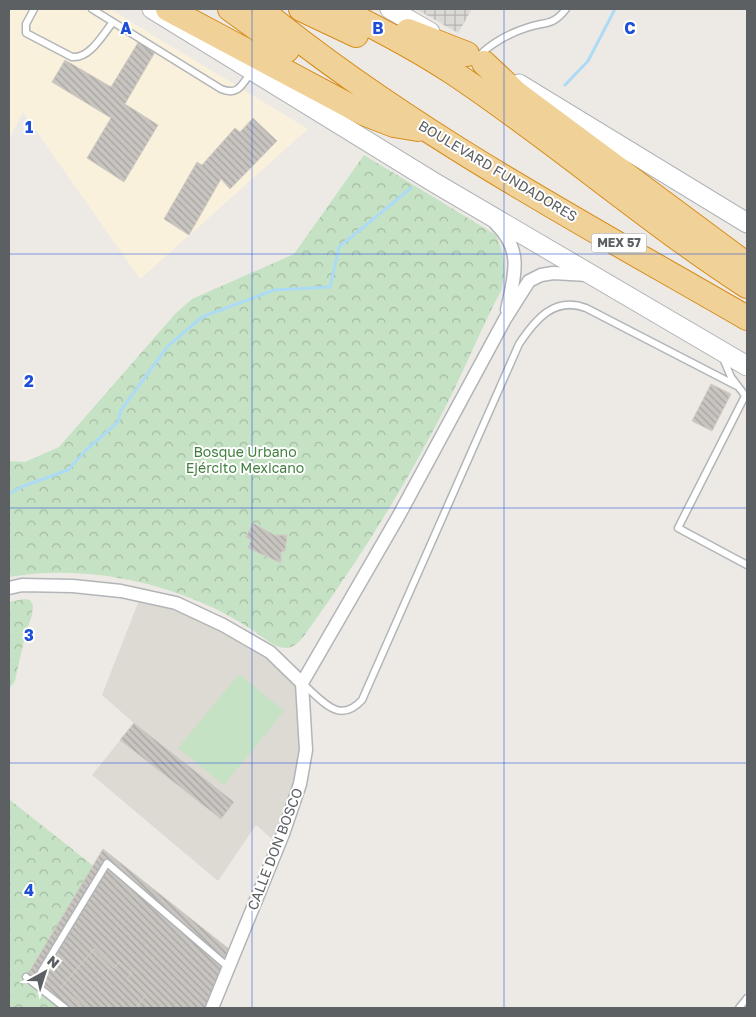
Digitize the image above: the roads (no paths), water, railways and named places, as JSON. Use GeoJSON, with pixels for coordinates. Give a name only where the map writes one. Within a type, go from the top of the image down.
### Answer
{"type":"FeatureCollection","features":[{"type":"Feature","properties":{"kind":"highway"},"geometry":{"type":"LineString","coordinates":[[168,9],[363,112],[394,125],[430,131]]}},
{"type":"Feature","properties":{"kind":"highway"},"geometry":{"type":"LineString","coordinates":[[211,9],[256,41],[340,94],[371,110],[430,131]]}},
{"type":"Feature","properties":{"kind":"highway"},"geometry":{"type":"LineString","coordinates":[[230,9],[293,54],[392,117]]}},
{"type":"Feature","properties":{"kind":"highway","name":"BOULEVARD FUNDADORES"},"geometry":{"type":"LineString","coordinates":[[260,9],[326,60],[430,131],[490,169],[747,318]]}},
{"type":"Feature","properties":{"kind":"highway"},"geometry":{"type":"LineString","coordinates":[[301,9],[381,48],[554,123]]}},
{"type":"Feature","properties":{"kind":"highway","name":"MEX 57"},"geometry":{"type":"LineString","coordinates":[[338,9],[400,41],[451,71],[554,123],[672,234],[747,286]]}},
{"type":"Feature","properties":{"kind":"highway"},"geometry":{"type":"LineString","coordinates":[[363,9],[422,38],[476,59],[519,89],[554,123],[747,266]]}},
{"type":"Feature","properties":{"kind":"main road"},"geometry":{"type":"LineString","coordinates":[[152,9],[303,100],[435,183],[747,366]]}},
{"type":"Feature","properties":{"kind":"main road"},"geometry":{"type":"LineString","coordinates":[[390,9],[476,59]]}},
{"type":"Feature","properties":{"kind":"main road"},"geometry":{"type":"LineString","coordinates":[[554,123],[747,223]]}},
{"type":"Feature","properties":{"kind":"street"},"geometry":{"type":"LineString","coordinates":[[479,209],[504,232],[511,243],[516,262],[505,319]]}},
{"type":"Feature","properties":{"kind":"street"},"geometry":{"type":"LineString","coordinates":[[9,588],[22,585],[121,590],[176,603],[223,624],[270,652],[302,683],[398,517],[505,319],[530,280],[553,272],[594,276]]}},
{"type":"Feature","properties":{"kind":"street","name":"CALLE DON BOSCO"},"geometry":{"type":"LineString","coordinates":[[212,1008],[283,834],[300,784],[306,750],[302,683]]}},
{"type":"Feature","properties":{"kind":"lane"},"geometry":{"type":"LineString","coordinates":[[34,9],[26,24],[26,33],[72,57],[79,58],[87,54],[113,22]]}},
{"type":"Feature","properties":{"kind":"lane"},"geometry":{"type":"LineString","coordinates":[[92,9],[228,92],[239,89],[252,71]]}},
{"type":"Feature","properties":{"kind":"lane"},"geometry":{"type":"LineString","coordinates":[[476,59],[487,48],[524,28],[556,20],[566,9]]}},
{"type":"Feature","properties":{"kind":"lane"},"geometry":{"type":"LineString","coordinates":[[302,683],[332,709],[346,711],[354,708],[362,700],[519,344],[531,326],[541,316],[571,304],[586,308],[737,386]]}},
{"type":"Feature","properties":{"kind":"lane"},"geometry":{"type":"LineString","coordinates":[[719,348],[731,377],[746,397],[678,528],[747,565]]}},
{"type":"Feature","properties":{"kind":"lane"},"geometry":{"type":"LineString","coordinates":[[41,972],[107,863],[228,967]]}},
{"type":"Feature","properties":{"kind":"lane"},"geometry":{"type":"LineString","coordinates":[[26,977],[65,1008]]}},
{"type":"Feature","properties":{"kind":"lane"},"geometry":{"type":"LineString","coordinates":[[739,1008],[747,998]]}},
{"type":"Feature","properties":{"kind":"waterway"},"geometry":{"type":"LineString","coordinates":[[565,85],[588,61],[615,9]]}},
{"type":"Feature","properties":{"kind":"waterway"},"geometry":{"type":"LineString","coordinates":[[9,494],[21,487],[68,470],[86,450],[118,422],[121,410],[168,346],[202,317],[274,290],[330,287],[339,247],[411,188]]}},
{"type":"Feature","properties":{"kind":"park label","name":"Bosque Urbano Ejército Mexicano"},"geometry":{"type":"Point","coordinates":[245,460]}}]}
